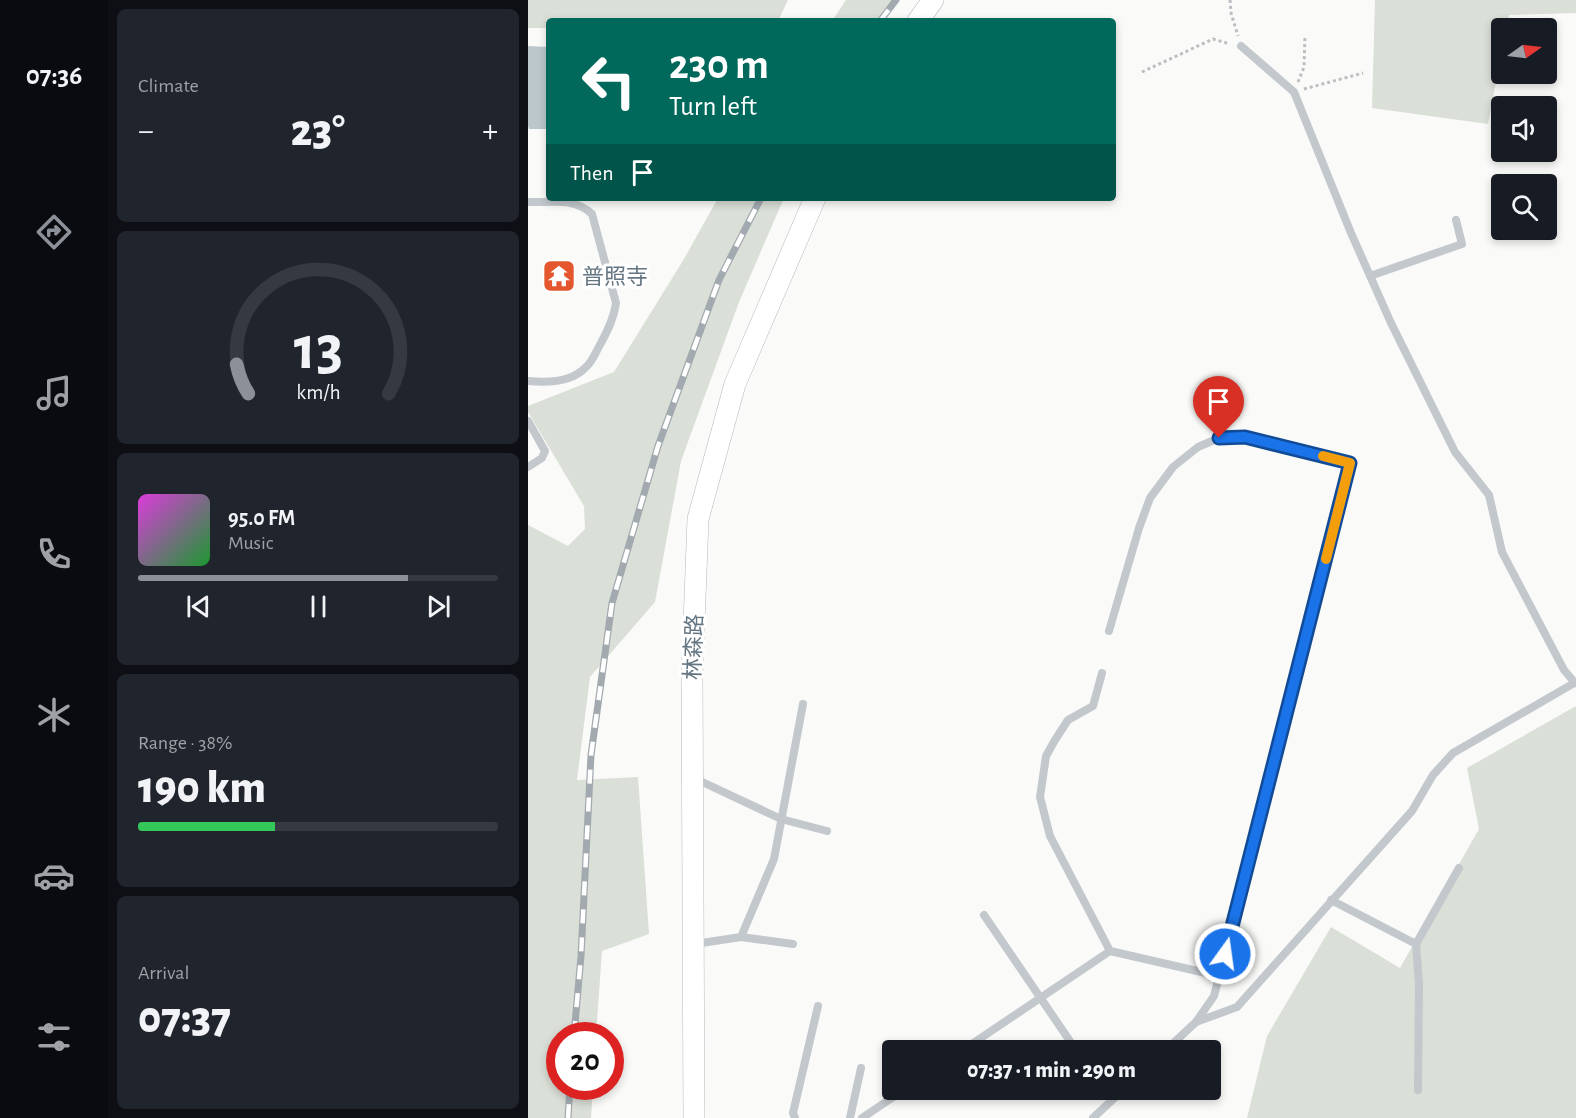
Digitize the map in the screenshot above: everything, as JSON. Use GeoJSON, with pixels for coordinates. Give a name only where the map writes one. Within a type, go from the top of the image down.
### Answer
{"type":"FeatureCollection","features":[{"type":"Feature","properties":{"kind":"main road"},"geometry":{"type":"LineString","coordinates":[[920,18],[933,0]]}},
{"type":"Feature","properties":{"kind":"main road","name":"林森路"},"geometry":{"type":"LineString","coordinates":[[694,1118],[692,675],[698,519],[735,384],[814,201]]}},
{"type":"Feature","properties":{"kind":"lane"},"geometry":{"type":"LineString","coordinates":[[1196,1022],[1237,1006],[1412,811],[1433,775],[1453,753],[1576,683],[1564,670],[1502,552],[1489,495],[1455,452],[1390,323],[1294,92],[1241,46]]}},
{"type":"Feature","properties":{"kind":"lane"},"geometry":{"type":"LineString","coordinates":[[528,202],[574,202],[592,214],[616,303],[614,316],[588,366],[569,378],[541,382],[528,381]]}},
{"type":"Feature","properties":{"kind":"lane"},"geometry":{"type":"LineString","coordinates":[[1370,276],[1462,244],[1456,220]]}},
{"type":"Feature","properties":{"kind":"lane"},"geometry":{"type":"LineString","coordinates":[[528,421],[544,451],[542,458],[528,467]]}},
{"type":"Feature","properties":{"kind":"lane"},"geometry":{"type":"LineString","coordinates":[[1109,631],[1150,498],[1173,467],[1198,447],[1219,438],[1245,437],[1350,463],[1215,996],[1196,1022],[1177,1040]]}},
{"type":"Feature","properties":{"kind":"lane"},"geometry":{"type":"LineString","coordinates":[[1102,673],[1093,706],[1068,720],[1046,756],[1040,798],[1050,836],[1110,951]]}},
{"type":"Feature","properties":{"kind":"lane"},"geometry":{"type":"LineString","coordinates":[[741,937],[774,859],[803,704]]}},
{"type":"Feature","properties":{"kind":"lane"},"geometry":{"type":"LineString","coordinates":[[692,777],[781,819],[827,831]]}},
{"type":"Feature","properties":{"kind":"lane"},"geometry":{"type":"LineString","coordinates":[[1418,1090],[1419,984],[1416,944],[1459,868]]}},
{"type":"Feature","properties":{"kind":"lane"},"geometry":{"type":"LineString","coordinates":[[1331,900],[1416,944]]}},
{"type":"Feature","properties":{"kind":"lane"},"geometry":{"type":"LineString","coordinates":[[984,915],[1069,1040]]}},
{"type":"Feature","properties":{"kind":"lane"},"geometry":{"type":"LineString","coordinates":[[693,944],[741,937],[793,944]]}},
{"type":"Feature","properties":{"kind":"lane"},"geometry":{"type":"LineString","coordinates":[[978,1040],[1110,951],[1220,976]]}},
{"type":"Feature","properties":{"kind":"lane"},"geometry":{"type":"LineString","coordinates":[[795,1118],[793,1113],[818,1006]]}},
{"type":"Feature","properties":{"kind":"lane"},"geometry":{"type":"LineString","coordinates":[[850,1118],[861,1068]]}},
{"type":"Feature","properties":{"kind":"lane"},"geometry":{"type":"LineString","coordinates":[[862,1118],[889,1100]]}},
{"type":"Feature","properties":{"kind":"lane"},"geometry":{"type":"LineString","coordinates":[[1093,1118],[1112,1100]]}},
{"type":"Feature","properties":{"kind":"path"},"geometry":{"type":"LineString","coordinates":[[1230,0],[1231,13],[1241,46]]}},
{"type":"Feature","properties":{"kind":"path"},"geometry":{"type":"LineString","coordinates":[[1294,92],[1304,67],[1305,37]]}},
{"type":"Feature","properties":{"kind":"path"},"geometry":{"type":"LineString","coordinates":[[1142,72],[1213,39],[1241,46]]}},
{"type":"Feature","properties":{"kind":"path"},"geometry":{"type":"LineString","coordinates":[[1294,92],[1363,73]]}},
{"type":"Feature","properties":{"kind":"shaded area"},"geometry":{"type":"Polygon","coordinates":[[[528,0],[788,0],[779,18],[546,18],[546,28],[528,28],[528,0]]]}},
{"type":"Feature","properties":{"kind":"shaded area"},"geometry":{"type":"Polygon","coordinates":[[[846,0],[894,0],[883,18],[834,18],[846,0]]]}},
{"type":"Feature","properties":{"kind":"shaded area"},"geometry":{"type":"Polygon","coordinates":[[[1375,0],[1576,0],[1576,13],[1509,15],[1509,18],[1491,18],[1491,84],[1496,84],[1493,96],[1491,96],[1488,124],[1372,108],[1375,0]]]}},
{"type":"Feature","properties":{"kind":"shaded area"},"geometry":{"type":"Polygon","coordinates":[[[528,46],[546,47],[546,129],[529,129],[528,46]]]}},
{"type":"Feature","properties":{"kind":"shaded area"},"geometry":{"type":"Polygon","coordinates":[[[716,201],[783,201],[739,302],[681,461],[655,602],[590,677],[577,780],[638,777],[649,934],[602,951],[597,1022],[546,1022],[546,1100],[592,1100],[591,1118],[528,1118],[528,525],[568,546],[585,529],[584,506],[528,412],[528,406],[614,372],[684,259],[716,201]]]}},
{"type":"Feature","properties":{"kind":"shaded area"},"geometry":{"type":"Polygon","coordinates":[[[1576,706],[1576,1118],[1247,1118],[1267,1036],[1331,927],[1400,968],[1479,829],[1467,768],[1576,706]]]}},
{"type":"Feature","properties":{"kind":"railway"},"geometry":{"type":"LineString","coordinates":[[882,18],[896,0]]}},
{"type":"Feature","properties":{"kind":"railway"},"geometry":{"type":"LineString","coordinates":[[575,1022],[581,956],[591,755],[612,603],[658,446],[719,280],[759,201]]}},
{"type":"Feature","properties":{"kind":"railway"},"geometry":{"type":"LineString","coordinates":[[568,1118],[569,1100]]}},
{"type":"Feature","properties":{"kind":"slow traffic"},"geometry":{"type":"LineString","coordinates":[[1323,456],[1350,463],[1326,559]]}},
{"type":"Feature","properties":{"kind":"place","name":"普照寺"},"geometry":{"type":"Point","coordinates":[559,276]}},
{"type":"Feature","properties":{"kind":"route"},"geometry":{"type":"LineString","coordinates":[[1219,438],[1245,437],[1350,463],[1225,954]]}}]}
